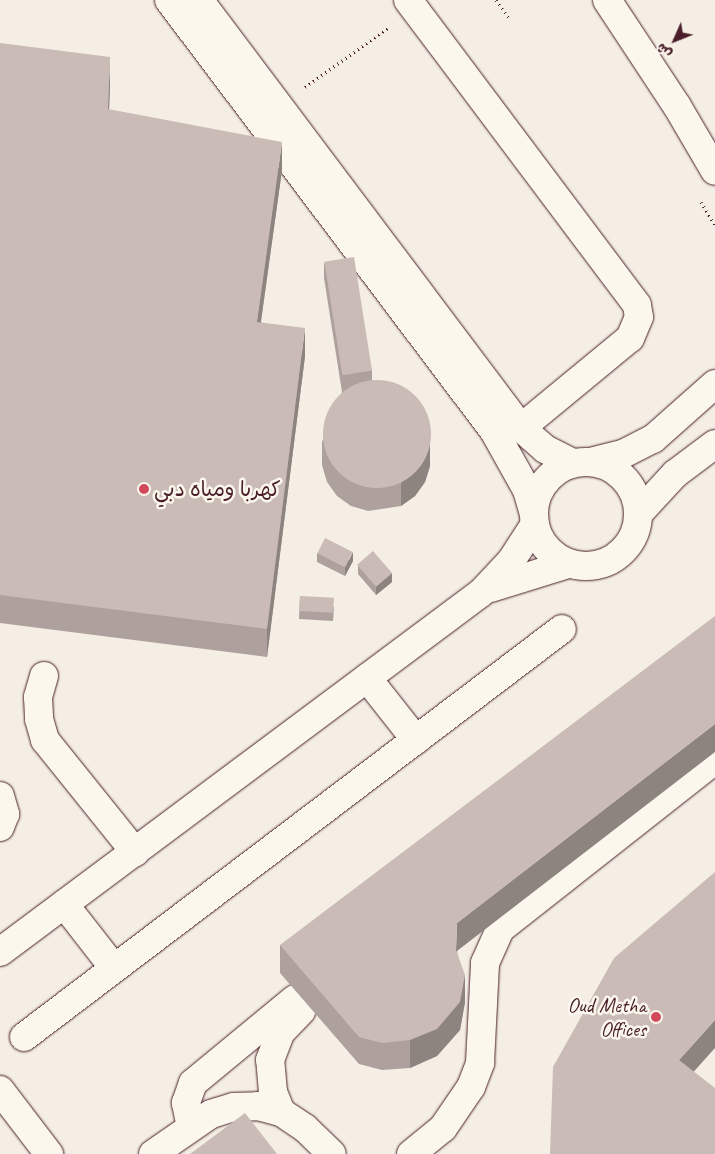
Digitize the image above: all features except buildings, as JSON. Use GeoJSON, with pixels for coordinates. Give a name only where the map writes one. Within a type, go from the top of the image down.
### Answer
{"type":"FeatureCollection","features":[{"type":"Feature","properties":{"kind":"main road"},"geometry":{"type":"LineString","coordinates":[[169,0],[494,431],[527,490],[541,540],[552,554],[568,564],[585,567],[602,565],[617,557],[629,545],[636,530],[639,513],[629,484],[612,469],[582,463],[545,449],[522,428],[198,0]]}},
{"type":"Feature","properties":{"kind":"main road"},"geometry":{"type":"LineString","coordinates":[[607,0],[677,106],[715,171]]}},
{"type":"Feature","properties":{"kind":"main road"},"geometry":{"type":"LineString","coordinates":[[411,4],[637,305],[639,317],[630,338],[522,428]]}},
{"type":"Feature","properties":{"kind":"main road"},"geometry":{"type":"LineString","coordinates":[[0,952],[481,593],[511,561],[534,519],[537,497],[544,482],[558,470],[623,454],[653,438],[715,384]]}},
{"type":"Feature","properties":{"kind":"main road"},"geometry":{"type":"LineString","coordinates":[[639,513],[675,474],[715,444]]}},
{"type":"Feature","properties":{"kind":"main road"},"geometry":{"type":"LineString","coordinates":[[481,593],[523,575],[568,564]]}},
{"type":"Feature","properties":{"kind":"main road"},"geometry":{"type":"LineString","coordinates":[[24,1037],[562,629]]}},
{"type":"Feature","properties":{"kind":"main road"},"geometry":{"type":"LineString","coordinates":[[44,676],[38,697],[39,719],[45,740],[135,852]]}},
{"type":"Feature","properties":{"kind":"main road"},"geometry":{"type":"LineString","coordinates":[[366,678],[416,740]]}},
{"type":"Feature","properties":{"kind":"main road"},"geometry":{"type":"LineString","coordinates":[[421,1151],[458,1109],[480,1063],[485,963],[500,929],[715,760]]}},
{"type":"Feature","properties":{"kind":"main road"},"geometry":{"type":"LineString","coordinates":[[0,796],[5,814],[0,827]]}},
{"type":"Feature","properties":{"kind":"main road"},"geometry":{"type":"LineString","coordinates":[[64,904],[114,968]]}},
{"type":"Feature","properties":{"kind":"main road"},"geometry":{"type":"LineString","coordinates":[[191,1127],[186,1103],[193,1083],[299,1004],[281,1032],[270,1060],[273,1092],[281,1112]]}},
{"type":"Feature","properties":{"kind":"main road"},"geometry":{"type":"LineString","coordinates":[[0,1090],[49,1154]]}},
{"type":"Feature","properties":{"kind":"main road"},"geometry":{"type":"LineString","coordinates":[[154,1154],[211,1114],[234,1107],[258,1106],[281,1112],[306,1128],[332,1154]]}},
{"type":"Feature","properties":{"kind":"path"},"geometry":{"type":"LineString","coordinates":[[496,0],[508,17]]}},
{"type":"Feature","properties":{"kind":"path"},"geometry":{"type":"LineString","coordinates":[[279,107],[411,4]]}},
{"type":"Feature","properties":{"kind":"place","name":"كهربا ومياه دبي"},"geometry":{"type":"Point","coordinates":[144,489]}},
{"type":"Feature","properties":{"kind":"place","name":"Oud Metha Offices"},"geometry":{"type":"Point","coordinates":[656,1017]}}]}
